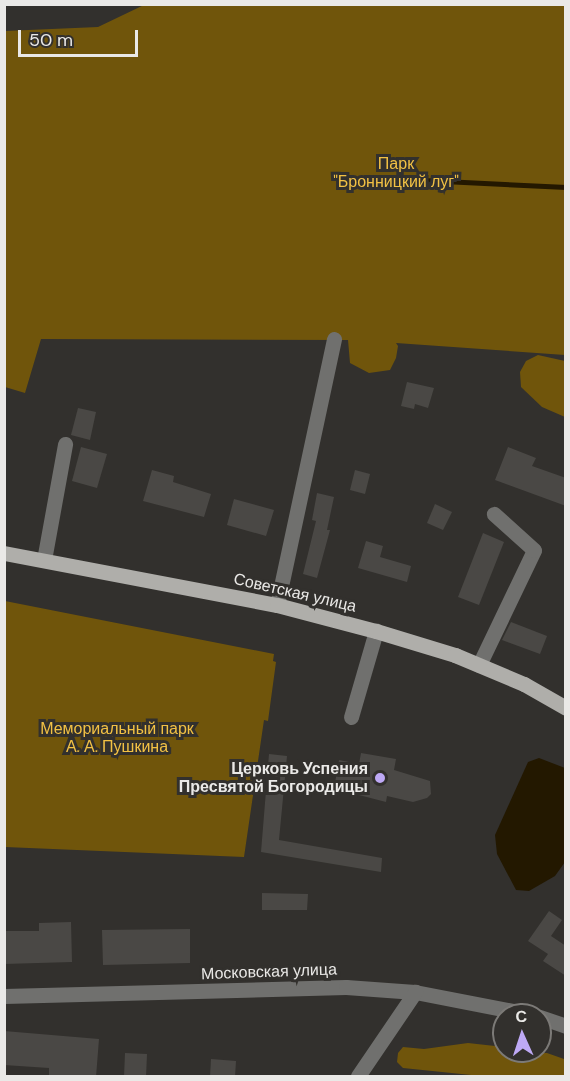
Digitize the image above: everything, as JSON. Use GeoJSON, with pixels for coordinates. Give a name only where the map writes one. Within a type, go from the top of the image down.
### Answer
{"type":"FeatureCollection","features":[{"type":"Feature","properties":{"kind":"main road","name":"Советская улица"},"geometry":{"type":"LineString","coordinates":[[4,553],[277,605],[376,631],[479,665],[524,684],[566,708]]}},
{"type":"Feature","properties":{"kind":"street"},"geometry":{"type":"LineString","coordinates":[[277,605],[334,339]]}},
{"type":"Feature","properties":{"kind":"street"},"geometry":{"type":"LineString","coordinates":[[44,560],[65,444]]}},
{"type":"Feature","properties":{"kind":"street"},"geometry":{"type":"LineString","coordinates":[[479,665],[534,550],[494,514]]}},
{"type":"Feature","properties":{"kind":"street"},"geometry":{"type":"LineString","coordinates":[[351,717],[376,631]]}},
{"type":"Feature","properties":{"kind":"street","name":"Московская улица"},"geometry":{"type":"LineString","coordinates":[[4,996],[346,987],[415,992],[492,1007]]}},
{"type":"Feature","properties":{"kind":"street"},"geometry":{"type":"LineString","coordinates":[[358,1077],[415,992]]}},
{"type":"Feature","properties":{"kind":"green space","name":"Парк \"Бронницкий луг\""},"geometry":{"type":"Polygon","coordinates":[[[146,4],[565,5],[565,355],[396,343],[398,346],[396,358],[390,370],[369,373],[350,363],[348,340],[41,339],[25,393],[5,387],[5,31],[98,27],[146,4]]]}},
{"type":"Feature","properties":{"kind":"green space"},"geometry":{"type":"Polygon","coordinates":[[[538,355],[565,361],[565,417],[542,407],[521,387],[520,372],[526,361],[538,355]]]}},
{"type":"Feature","properties":{"kind":"green space","name":"Мемориальный парк А. А. Пушкина"},"geometry":{"type":"Polygon","coordinates":[[[5,601],[274,654],[273,661],[276,662],[268,721],[264,720],[244,857],[5,847],[5,601]]]}},
{"type":"Feature","properties":{"kind":"green space"},"geometry":{"type":"Polygon","coordinates":[[[468,1043],[492,1046],[492,1063],[552,1063],[552,1055],[564,1059],[565,1076],[471,1075],[403,1068],[397,1062],[398,1053],[403,1047],[424,1049],[468,1043]]]}},
{"type":"Feature","properties":{"kind":"shaded area"},"geometry":{"type":"Polygon","coordinates":[[[539,758],[565,768],[565,862],[555,876],[529,891],[516,890],[497,854],[495,835],[528,762],[539,758]]]}},
{"type":"Feature","properties":{"kind":"building"},"geometry":{"type":"Polygon","coordinates":[[[407,382],[434,388],[428,408],[415,404],[414,409],[401,406],[407,382]]]}},
{"type":"Feature","properties":{"kind":"building"},"geometry":{"type":"Polygon","coordinates":[[[78,408],[96,412],[90,440],[71,435],[78,408]]]}},
{"type":"Feature","properties":{"kind":"building"},"geometry":{"type":"Polygon","coordinates":[[[81,447],[107,454],[97,488],[72,481],[81,447]]]}},
{"type":"Feature","properties":{"kind":"building"},"geometry":{"type":"Polygon","coordinates":[[[508,447],[536,458],[532,466],[566,478],[566,506],[495,480],[508,447]]]}},
{"type":"Feature","properties":{"kind":"building"},"geometry":{"type":"Polygon","coordinates":[[[152,470],[174,476],[173,482],[211,494],[204,517],[143,501],[152,470]]]}},
{"type":"Feature","properties":{"kind":"building"},"geometry":{"type":"Polygon","coordinates":[[[355,470],[370,474],[365,494],[350,490],[355,470]]]}},
{"type":"Feature","properties":{"kind":"building"},"geometry":{"type":"Polygon","coordinates":[[[317,493],[334,497],[327,530],[330,530],[317,578],[303,574],[316,521],[312,520],[317,493]]]}},
{"type":"Feature","properties":{"kind":"building"},"geometry":{"type":"Polygon","coordinates":[[[234,499],[274,510],[266,536],[227,525],[234,499]]]}},
{"type":"Feature","properties":{"kind":"building"},"geometry":{"type":"Polygon","coordinates":[[[435,504],[452,512],[443,530],[427,523],[435,504]]]}},
{"type":"Feature","properties":{"kind":"building"},"geometry":{"type":"Polygon","coordinates":[[[483,533],[504,542],[479,605],[458,597],[483,533]]]}},
{"type":"Feature","properties":{"kind":"building"},"geometry":{"type":"Polygon","coordinates":[[[366,541],[383,546],[380,557],[411,566],[407,582],[358,568],[366,541]]]}},
{"type":"Feature","properties":{"kind":"building"},"geometry":{"type":"Polygon","coordinates":[[[511,622],[547,636],[540,654],[502,640],[511,622]]]}},
{"type":"Feature","properties":{"kind":"building","name":"Церковь Успения Пресвятой Богородицы"},"geometry":{"type":"Polygon","coordinates":[[[361,753],[396,759],[394,770],[430,781],[431,794],[427,798],[413,802],[387,796],[386,802],[355,794],[356,787],[335,783],[339,760],[359,764],[361,753]]]}},
{"type":"Feature","properties":{"kind":"building"},"geometry":{"type":"Polygon","coordinates":[[[269,754],[287,756],[279,840],[382,858],[381,872],[261,852],[269,754]]]}},
{"type":"Feature","properties":{"kind":"building"},"geometry":{"type":"Polygon","coordinates":[[[262,893],[308,894],[307,910],[262,910],[262,893]]]}},
{"type":"Feature","properties":{"kind":"building"},"geometry":{"type":"Polygon","coordinates":[[[549,911],[562,920],[551,936],[566,946],[566,976],[543,961],[548,954],[528,941],[549,911]]]}},
{"type":"Feature","properties":{"kind":"building"},"geometry":{"type":"Polygon","coordinates":[[[71,922],[72,962],[4,964],[4,931],[39,931],[39,923],[71,922]]]}},
{"type":"Feature","properties":{"kind":"building"},"geometry":{"type":"Polygon","coordinates":[[[190,929],[190,963],[103,965],[102,930],[190,929]]]}},
{"type":"Feature","properties":{"kind":"building"},"geometry":{"type":"Polygon","coordinates":[[[4,1031],[99,1039],[96,1077],[49,1077],[49,1068],[4,1065],[4,1031]]]}},
{"type":"Feature","properties":{"kind":"building"},"geometry":{"type":"Polygon","coordinates":[[[125,1053],[147,1054],[146,1077],[124,1077],[125,1053]]]}},
{"type":"Feature","properties":{"kind":"building"},"geometry":{"type":"Polygon","coordinates":[[[211,1059],[236,1061],[235,1077],[210,1077],[211,1059]]]}},
{"type":"Feature","properties":{"kind":"waterway"},"geometry":{"type":"LineString","coordinates":[[423,180],[566,187]]}},
{"type":"Feature","properties":{"kind":"place","name":"Церковь Успения Пресвятой Богородицы"},"geometry":{"type":"Point","coordinates":[380,778]}}]}
